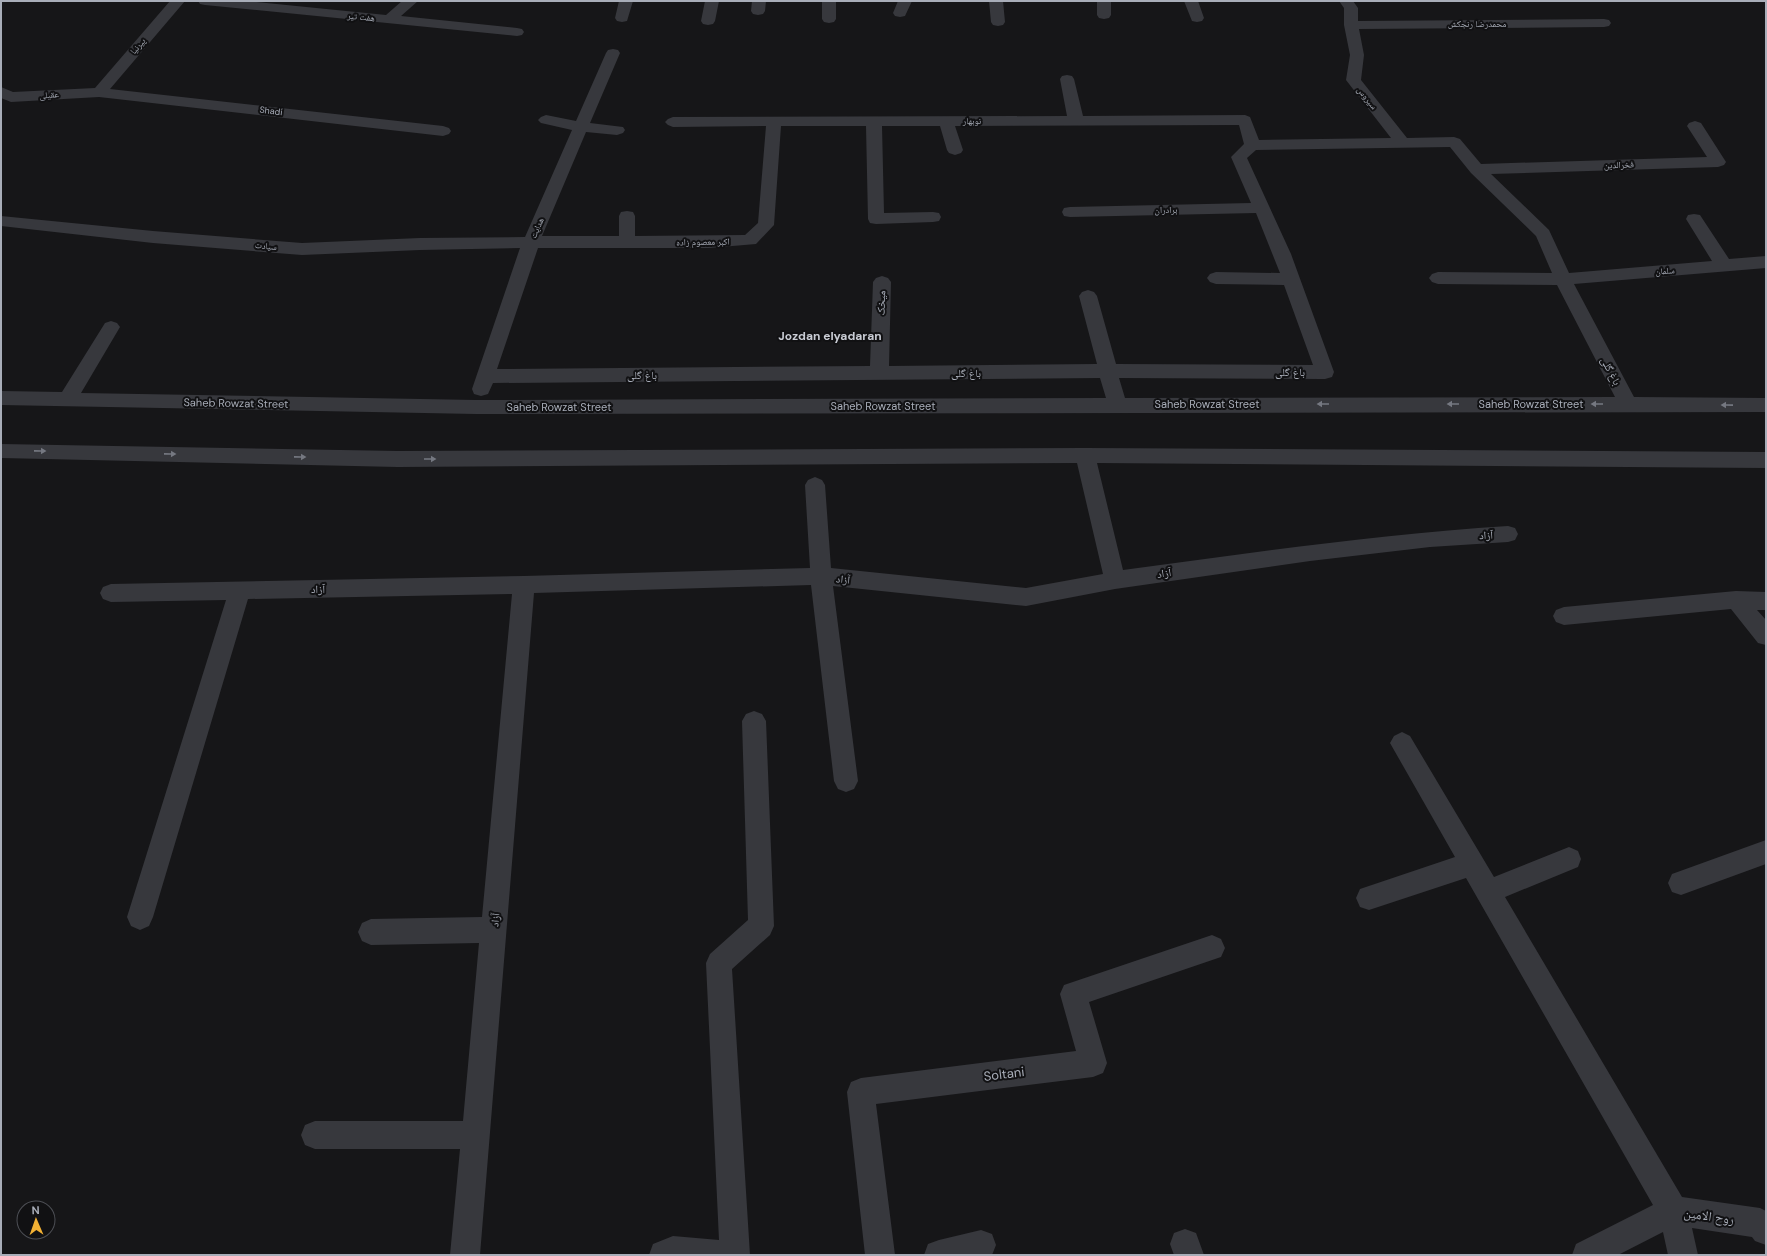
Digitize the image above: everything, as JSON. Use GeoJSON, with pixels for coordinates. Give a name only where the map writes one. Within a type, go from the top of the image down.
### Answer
{"type":"FeatureCollection","features":[{"type":"Feature","properties":{"kind":"street","name":"پیرنیا"},"geometry":{"type":"LineString","coordinates":[[99,92],[178,1]]}},
{"type":"Feature","properties":{"kind":"street","name":"هفت تیر"},"geometry":{"type":"LineString","coordinates":[[205,1],[232,2],[323,13],[517,32]]}},
{"type":"Feature","properties":{"kind":"street"},"geometry":{"type":"LineString","coordinates":[[323,13],[331,1]]}},
{"type":"Feature","properties":{"kind":"street"},"geometry":{"type":"LineString","coordinates":[[389,19],[411,1]]}},
{"type":"Feature","properties":{"kind":"street"},"geometry":{"type":"LineString","coordinates":[[622,18],[626,1]]}},
{"type":"Feature","properties":{"kind":"street"},"geometry":{"type":"LineString","coordinates":[[708,22],[712,1]]}},
{"type":"Feature","properties":{"kind":"street"},"geometry":{"type":"LineString","coordinates":[[829,1],[829,18]]}},
{"type":"Feature","properties":{"kind":"street"},"geometry":{"type":"LineString","coordinates":[[996,1],[998,22]]}},
{"type":"Feature","properties":{"kind":"street"},"geometry":{"type":"LineString","coordinates":[[1191,1],[1197,18]]}},
{"type":"Feature","properties":{"kind":"street","name":"سیروس"},"geometry":{"type":"LineString","coordinates":[[1346,1],[1351,8],[1350,25],[1357,55],[1353,80],[1402,142]]}},
{"type":"Feature","properties":{"kind":"street","name":"محمدرضا رنجکش"},"geometry":{"type":"LineString","coordinates":[[1350,25],[1604,23]]}},
{"type":"Feature","properties":{"kind":"street","name":"هدایت"},"geometry":{"type":"LineString","coordinates":[[476,408],[485,376],[531,242],[613,53]]}},
{"type":"Feature","properties":{"kind":"street"},"geometry":{"type":"LineString","coordinates":[[1067,79],[1076,121]]}},
{"type":"Feature","properties":{"kind":"street","name":"عقیلی"},"geometry":{"type":"LineString","coordinates":[[4,97],[99,92]]}},
{"type":"Feature","properties":{"kind":"street","name":"Shadi"},"geometry":{"type":"LineString","coordinates":[[99,92],[443,131]]}},
{"type":"Feature","properties":{"kind":"street"},"geometry":{"type":"LineString","coordinates":[[546,120],[581,127],[617,130]]}},
{"type":"Feature","properties":{"kind":"street","name":"نوبهار"},"geometry":{"type":"LineString","coordinates":[[673,122],[1245,120],[1252,144]]}},
{"type":"Feature","properties":{"kind":"street"},"geometry":{"type":"LineString","coordinates":[[874,121],[876,219],[933,217]]}},
{"type":"Feature","properties":{"kind":"street"},"geometry":{"type":"LineString","coordinates":[[946,121],[955,150]]}},
{"type":"Feature","properties":{"kind":"street","name":"اکبر معصوم زاده"},"geometry":{"type":"LineString","coordinates":[[531,242],[709,242],[750,240],[766,225],[774,122]]}},
{"type":"Feature","properties":{"kind":"street","name":"فخرالدین"},"geometry":{"type":"LineString","coordinates":[[1477,169],[1718,162],[1695,126]]}},
{"type":"Feature","properties":{"kind":"street","name":"باغ گلی"},"geometry":{"type":"LineString","coordinates":[[485,376],[1325,372],[1291,279],[1239,157],[1252,144],[1454,142],[1477,169],[1543,234],[1563,279],[1628,404]]}},
{"type":"Feature","properties":{"kind":"street","name":"برادران"},"geometry":{"type":"LineString","coordinates":[[1070,212],[1262,208]]}},
{"type":"Feature","properties":{"kind":"street"},"geometry":{"type":"LineString","coordinates":[[627,216],[627,242]]}},
{"type":"Feature","properties":{"kind":"street"},"geometry":{"type":"LineString","coordinates":[[1694,219],[1724,266]]}},
{"type":"Feature","properties":{"kind":"street","name":"سیادت"},"geometry":{"type":"LineString","coordinates":[[1,221],[153,237],[302,249],[420,244],[531,242]]}},
{"type":"Feature","properties":{"kind":"street","name":"سلمان"},"geometry":{"type":"LineString","coordinates":[[1438,278],[1563,279],[1766,262]]}},
{"type":"Feature","properties":{"kind":"street"},"geometry":{"type":"LineString","coordinates":[[1216,278],[1291,279]]}},
{"type":"Feature","properties":{"kind":"street","name":"میخک"},"geometry":{"type":"LineString","coordinates":[[879,373],[882,282]]}},
{"type":"Feature","properties":{"kind":"street"},"geometry":{"type":"LineString","coordinates":[[1088,296],[1117,405]]}},
{"type":"Feature","properties":{"kind":"street"},"geometry":{"type":"LineString","coordinates":[[67,400],[111,327]]}},
{"type":"Feature","properties":{"kind":"street","name":"Saheb Rowzat Street"},"geometry":{"type":"LineString","coordinates":[[1,398],[476,408],[1117,405],[1766,405]]}},
{"type":"Feature","properties":{"kind":"street"},"geometry":{"type":"LineString","coordinates":[[1,451],[398,459],[1085,454],[1766,460]]}},
{"type":"Feature","properties":{"kind":"street"},"geometry":{"type":"LineString","coordinates":[[1085,454],[1115,580]]}},
{"type":"Feature","properties":{"kind":"street","name":"آزاد"},"geometry":{"type":"LineString","coordinates":[[815,485],[822,576]]}},
{"type":"Feature","properties":{"kind":"street","name":"آزاد"},"geometry":{"type":"LineString","coordinates":[[111,593],[524,585],[822,576],[1026,597],[1115,580],[1370,546],[1430,539],[1508,534]]}},
{"type":"Feature","properties":{"kind":"street"},"geometry":{"type":"LineString","coordinates":[[822,576],[846,781]]}},
{"type":"Feature","properties":{"kind":"street","name":"آزاد"},"geometry":{"type":"LineString","coordinates":[[466,1255],[524,585]]}},
{"type":"Feature","properties":{"kind":"street"},"geometry":{"type":"LineString","coordinates":[[140,917],[240,590]]}},
{"type":"Feature","properties":{"kind":"street"},"geometry":{"type":"LineString","coordinates":[[1564,616],[1736,600],[1766,601]]}},
{"type":"Feature","properties":{"kind":"street"},"geometry":{"type":"LineString","coordinates":[[1736,600],[1766,636]]}},
{"type":"Feature","properties":{"kind":"street"},"geometry":{"type":"LineString","coordinates":[[735,1255],[719,962],[761,926],[754,721]]}},
{"type":"Feature","properties":{"kind":"street"},"geometry":{"type":"LineString","coordinates":[[1402,743],[1673,1211],[1683,1255]]}},
{"type":"Feature","properties":{"kind":"street"},"geometry":{"type":"LineString","coordinates":[[1681,883],[1766,852]]}},
{"type":"Feature","properties":{"kind":"street"},"geometry":{"type":"LineString","coordinates":[[1488,892],[1569,859]]}},
{"type":"Feature","properties":{"kind":"street"},"geometry":{"type":"LineString","coordinates":[[1369,898],[1472,864]]}},
{"type":"Feature","properties":{"kind":"street"},"geometry":{"type":"LineString","coordinates":[[371,932],[494,930]]}},
{"type":"Feature","properties":{"kind":"street","name":"Soltani"},"geometry":{"type":"LineString","coordinates":[[880,1255],[861,1092],[1093,1063],[1073,994],[1212,948]]}},
{"type":"Feature","properties":{"kind":"street"},"geometry":{"type":"LineString","coordinates":[[315,1135],[476,1135]]}},
{"type":"Feature","properties":{"kind":"street","name":"روح الامین"},"geometry":{"type":"LineString","coordinates":[[1587,1255],[1673,1211],[1760,1223],[1766,1230]]}},
{"type":"Feature","properties":{"kind":"street"},"geometry":{"type":"LineString","coordinates":[[939,1255],[981,1245]]}},
{"type":"Feature","properties":{"kind":"street"},"geometry":{"type":"LineString","coordinates":[[664,1255],[673,1251],[719,1255]]}},
{"type":"Feature","properties":{"kind":"district","name":"Jozdan elyadaran"},"geometry":{"type":"Point","coordinates":[830,336]}}]}
